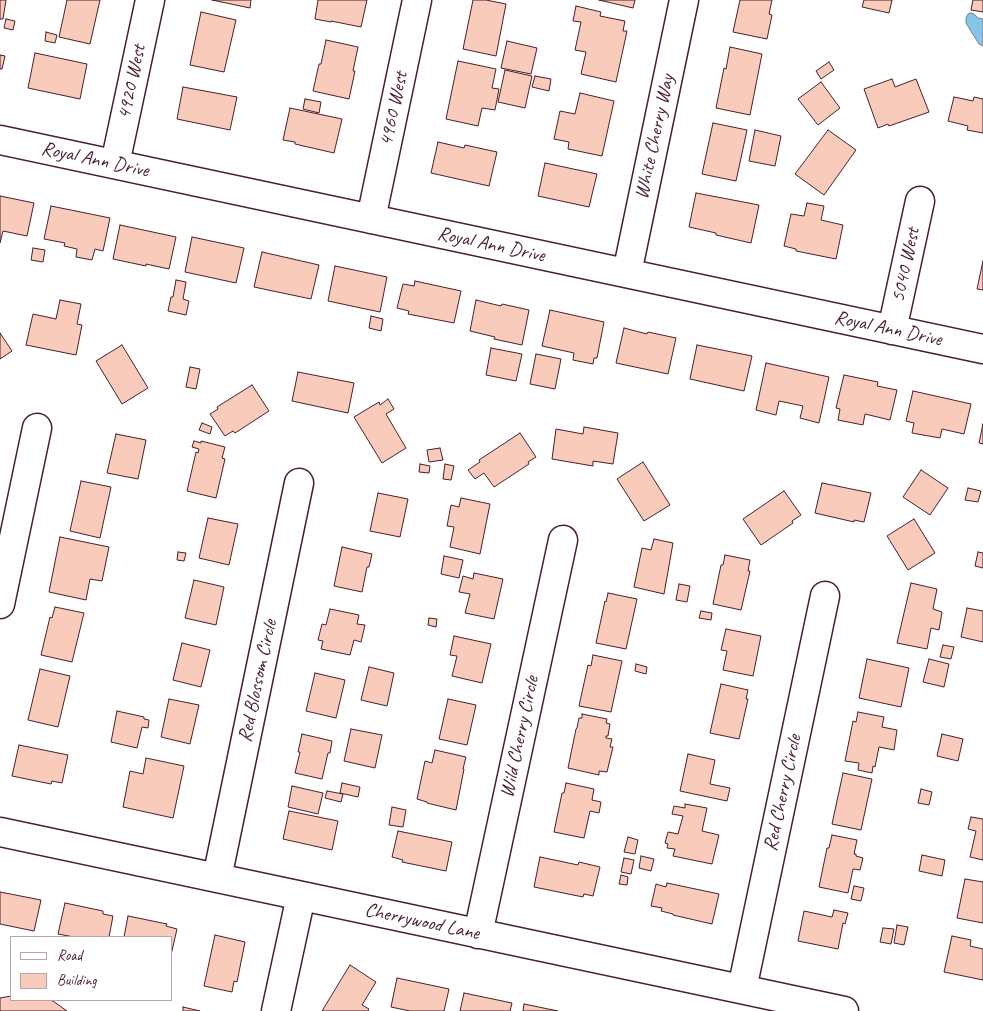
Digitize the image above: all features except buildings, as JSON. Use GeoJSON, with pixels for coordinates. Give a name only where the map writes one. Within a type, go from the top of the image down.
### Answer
{"type":"FeatureCollection","features":[{"type":"Feature","properties":{"kind":"street","name":"4920 West"},"geometry":{"type":"LineString","coordinates":[[115,164],[150,0]]}},
{"type":"Feature","properties":{"kind":"street","name":"4960 West"},"geometry":{"type":"LineString","coordinates":[[371,219],[417,0]]}},
{"type":"Feature","properties":{"kind":"street","name":"White Cherry Way"},"geometry":{"type":"LineString","coordinates":[[626,274],[684,0]]}},
{"type":"Feature","properties":{"kind":"street","name":"Royal Ann Drive"},"geometry":{"type":"LineString","coordinates":[[0,140],[983,349]]}},
{"type":"Feature","properties":{"kind":"street","name":"5040 West"},"geometry":{"type":"LineString","coordinates":[[892,330],[920,201]]}},
{"type":"Feature","properties":{"kind":"street"},"geometry":{"type":"LineString","coordinates":[[0,604],[37,428]]}},
{"type":"Feature","properties":{"kind":"street","name":"Red Blossom Circle"},"geometry":{"type":"LineString","coordinates":[[217,878],[299,483]]}},
{"type":"Feature","properties":{"kind":"street","name":"Wild Cherry Circle"},"geometry":{"type":"LineString","coordinates":[[478,934],[563,540]]}},
{"type":"Feature","properties":{"kind":"street","name":"Red Cherry Circle"},"geometry":{"type":"LineString","coordinates":[[742,989],[825,596]]}},
{"type":"Feature","properties":{"kind":"street","name":"Cherrywood Lane"},"geometry":{"type":"LineString","coordinates":[[0,832],[844,1011]]}},
{"type":"Feature","properties":{"kind":"street"},"geometry":{"type":"LineString","coordinates":[[276,1011],[301,896]]}},
{"type":"Feature","properties":{"kind":"water"},"geometry":{"type":"Polygon","coordinates":[[[971,13],[983,19],[983,46],[979,44],[966,23],[968,14],[971,13]]]}}]}
